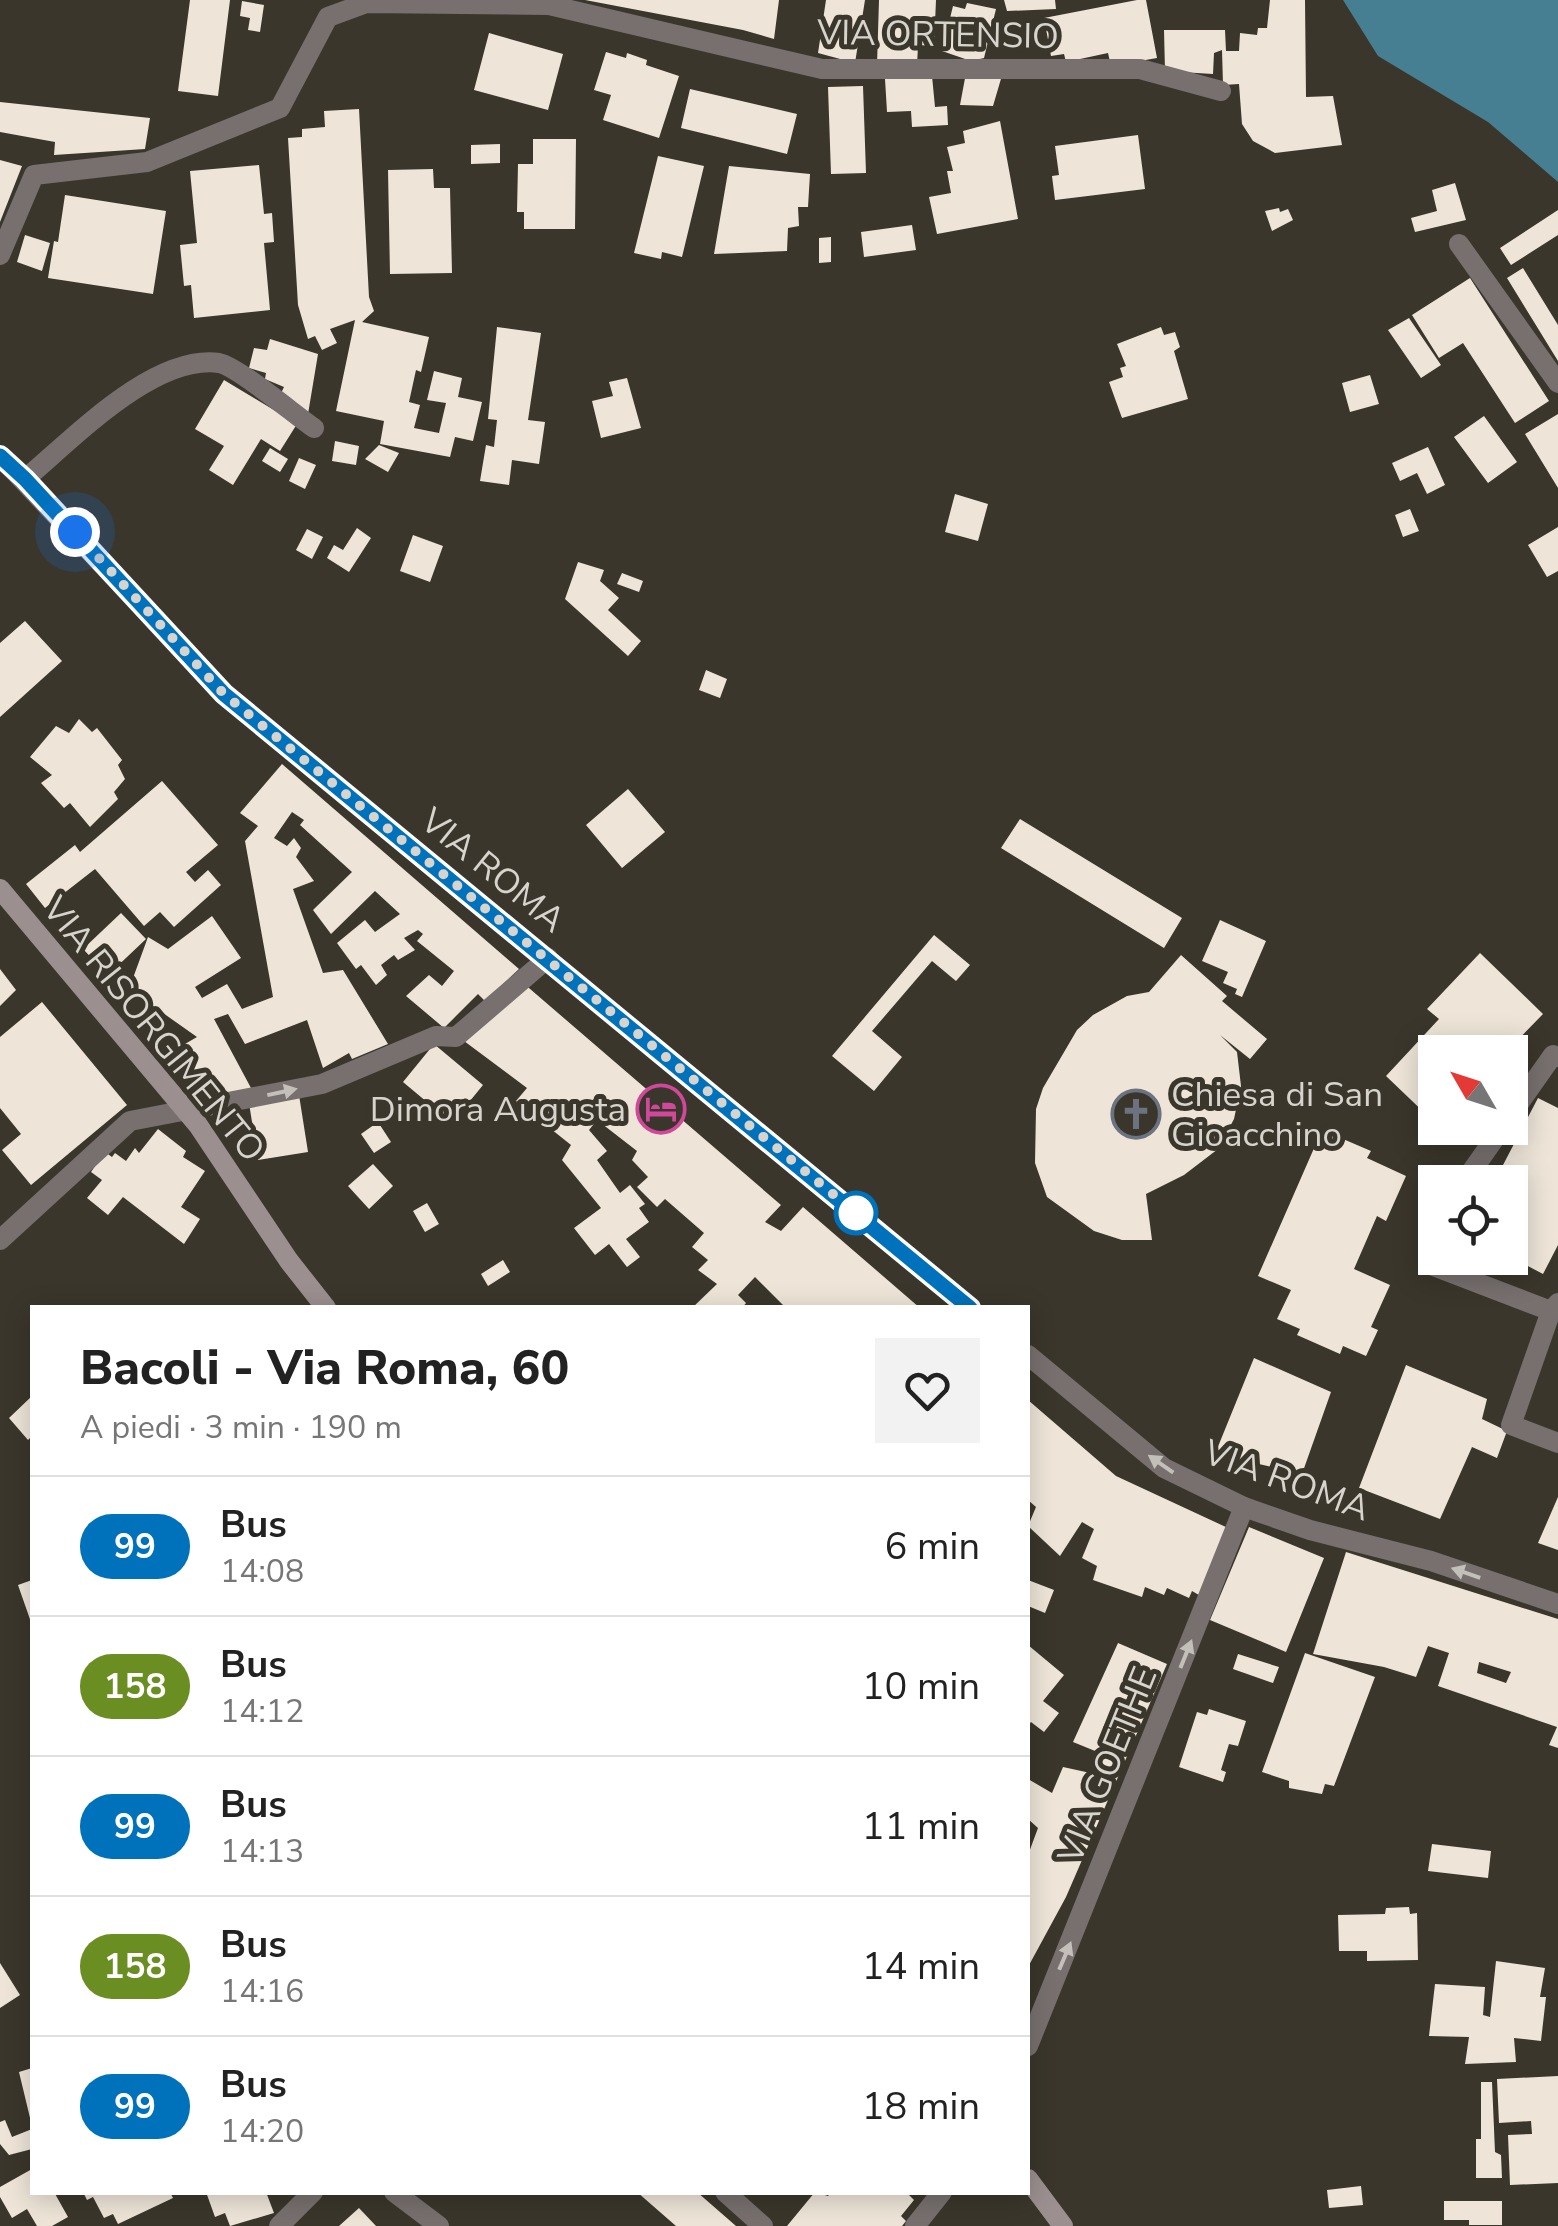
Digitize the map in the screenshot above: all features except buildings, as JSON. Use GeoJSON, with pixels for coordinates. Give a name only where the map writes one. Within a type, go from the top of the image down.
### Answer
{"type":"FeatureCollection","features":[{"type":"Feature","properties":{"kind":"main road","name":"VIA RISORGIMENTO"},"geometry":{"type":"LineString","coordinates":[[0,889],[187,1112],[324,1305]]}},
{"type":"Feature","properties":{"kind":"main road"},"geometry":{"type":"LineString","coordinates":[[1030,2182],[1063,2226]]}},
{"type":"Feature","properties":{"kind":"street","name":"VIA ORTENSIO"},"geometry":{"type":"LineString","coordinates":[[0,256],[34,175],[148,162],[280,108],[328,17],[366,3],[548,5],[822,69],[1140,69],[1221,92]]}},
{"type":"Feature","properties":{"kind":"street"},"geometry":{"type":"LineString","coordinates":[[1459,244],[1558,382]]}},
{"type":"Feature","properties":{"kind":"street"},"geometry":{"type":"LineString","coordinates":[[25,479],[126,396],[155,378],[192,364],[222,364],[314,428]]}},
{"type":"Feature","properties":{"kind":"street","name":"VIA ROMA"},"geometry":{"type":"LineString","coordinates":[[0,456],[224,694],[966,1305]]}},
{"type":"Feature","properties":{"kind":"street"},"geometry":{"type":"LineString","coordinates":[[0,1240],[130,1122],[322,1084],[436,1036],[456,1037],[548,958]]}},
{"type":"Feature","properties":{"kind":"street"},"geometry":{"type":"LineString","coordinates":[[1528,1090],[1553,1055],[1558,1056]]}},
{"type":"Feature","properties":{"kind":"street"},"geometry":{"type":"LineString","coordinates":[[1460,1275],[1554,1307],[1511,1425],[1558,1443]]}},
{"type":"Feature","properties":{"kind":"street","name":"VIA ROMA"},"geometry":{"type":"LineString","coordinates":[[1030,1357],[1164,1468],[1244,1507],[1310,1530],[1431,1561],[1558,1604]]}},
{"type":"Feature","properties":{"kind":"street","name":"VIA GOETHE"},"geometry":{"type":"LineString","coordinates":[[1030,2041],[1244,1507]]}},
{"type":"Feature","properties":{"kind":"street"},"geometry":{"type":"LineString","coordinates":[[280,2226],[310,2195]]}},
{"type":"Feature","properties":{"kind":"street"},"geometry":{"type":"LineString","coordinates":[[398,2195],[439,2226]]}},
{"type":"Feature","properties":{"kind":"street"},"geometry":{"type":"LineString","coordinates":[[728,2195],[763,2226]]}},
{"type":"Feature","properties":{"kind":"street"},"geometry":{"type":"LineString","coordinates":[[915,2226],[940,2195]]}},
{"type":"Feature","properties":{"kind":"water"},"geometry":{"type":"Polygon","coordinates":[[[1343,0],[1558,0],[1558,182],[1488,122],[1378,56],[1343,0]]]}},
{"type":"Feature","properties":{"kind":"bus line","name":"99"},"geometry":{"type":"LineString","coordinates":[[0,456],[224,694],[966,1305]]}},
{"type":"Feature","properties":{"kind":"place","name":"Dimora Augusta"},"geometry":{"type":"Point","coordinates":[661,1109]}},
{"type":"Feature","properties":{"kind":"place","name":"Chiesa di San Gioacchino"},"geometry":{"type":"Point","coordinates":[1136,1114]}},
{"type":"Feature","properties":{"kind":"route"},"geometry":{"type":"LineString","coordinates":[[75,532],[224,694],[856,1213]]}}]}
